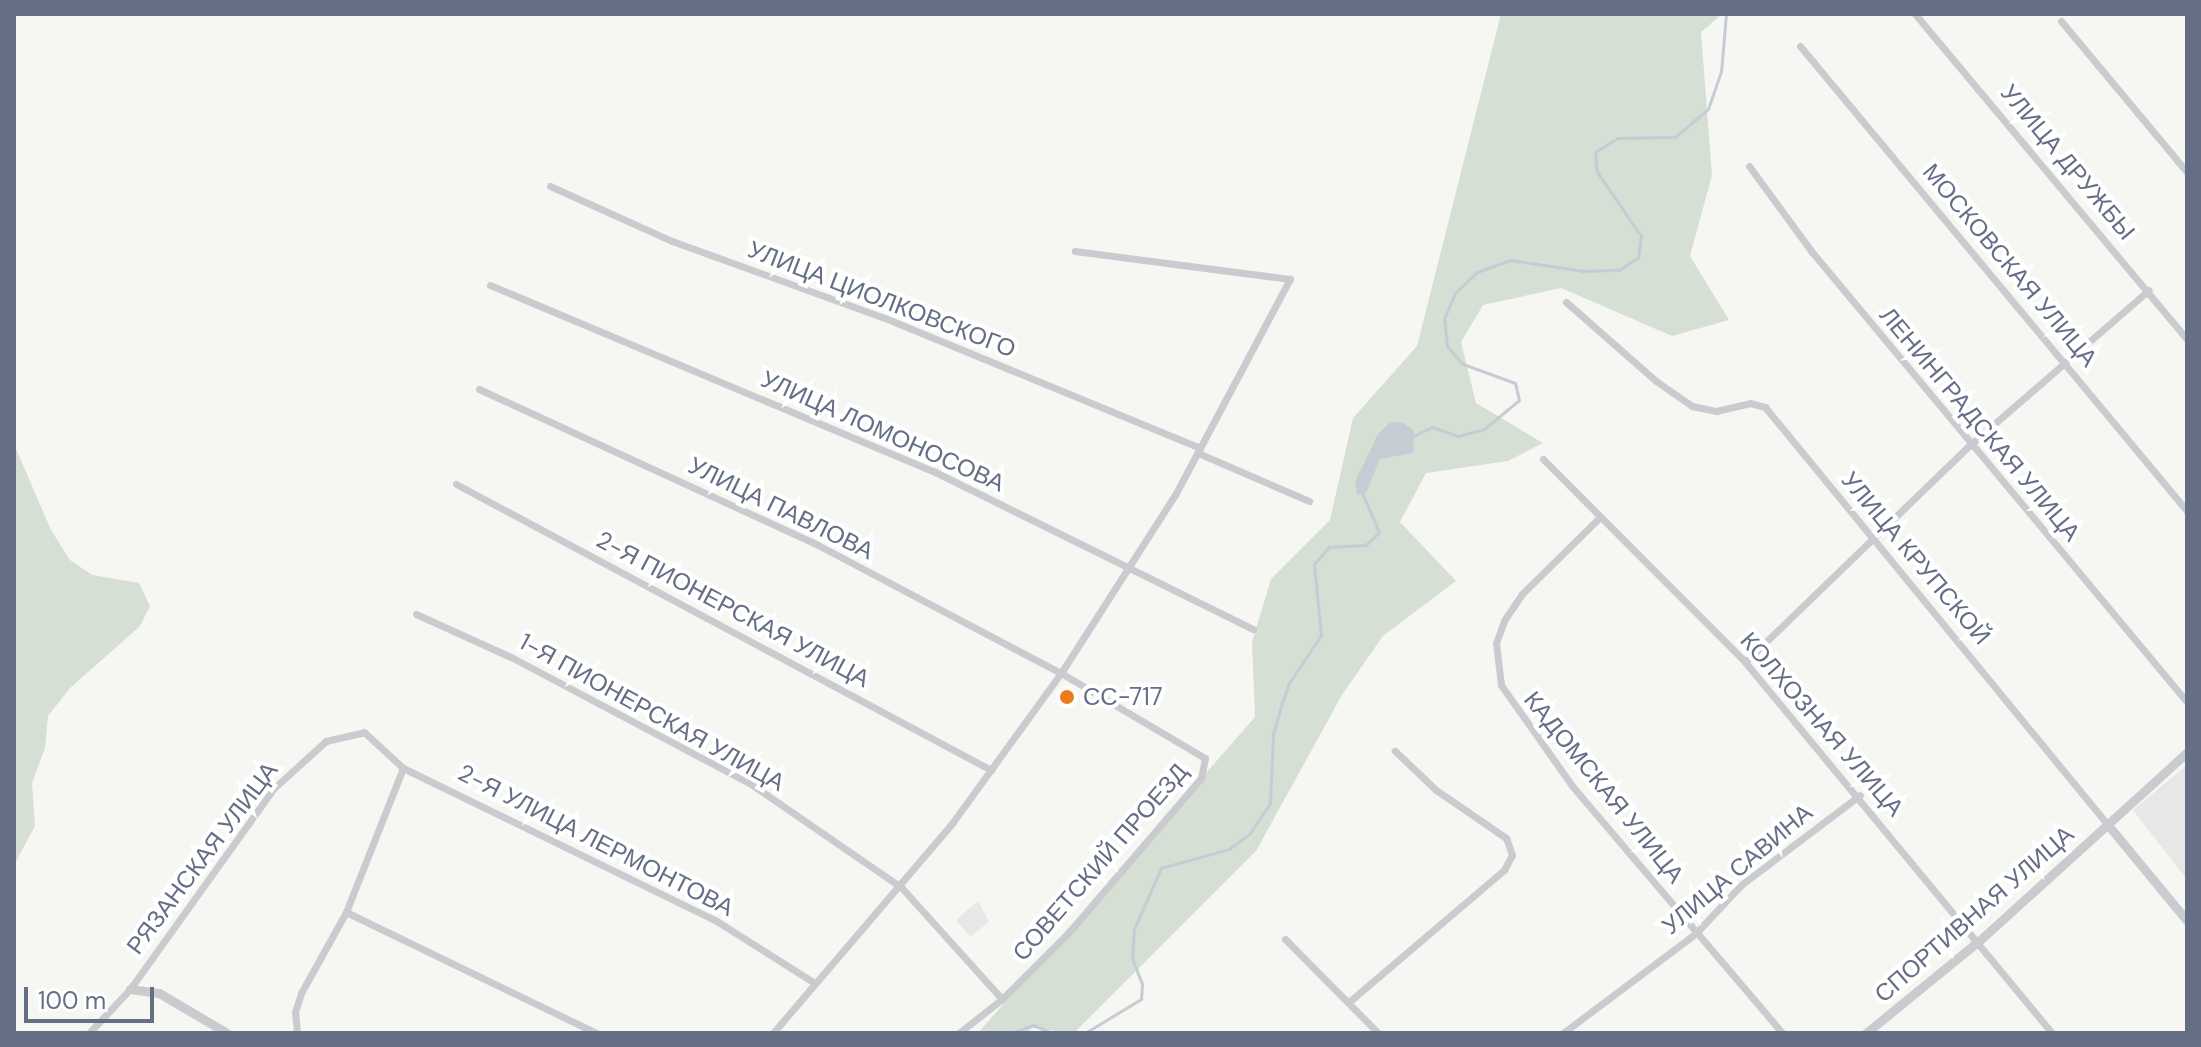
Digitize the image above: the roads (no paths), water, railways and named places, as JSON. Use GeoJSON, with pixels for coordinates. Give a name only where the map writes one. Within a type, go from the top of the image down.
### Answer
{"type":"FeatureCollection","features":[{"type":"Feature","properties":{"kind":"street","name":"УЛИЦА ДРУЖБЫ"},"geometry":{"type":"LineString","coordinates":[[1915,14],[2187,339]]}},
{"type":"Feature","properties":{"kind":"street"},"geometry":{"type":"LineString","coordinates":[[2061,21],[2187,172]]}},
{"type":"Feature","properties":{"kind":"street","name":"МОСКОВСКАЯ УЛИЦА"},"geometry":{"type":"LineString","coordinates":[[1800,46],[2187,511]]}},
{"type":"Feature","properties":{"kind":"street","name":"ЛЕНИНГРАДСКАЯ УЛИЦА"},"geometry":{"type":"LineString","coordinates":[[1749,166],[1812,252],[2187,702]]}},
{"type":"Feature","properties":{"kind":"street","name":"УЛИЦА ЦИОЛКОВСКОГО"},"geometry":{"type":"LineString","coordinates":[[550,186],[672,241],[885,318],[1199,450],[1309,501]]}},
{"type":"Feature","properties":{"kind":"street"},"geometry":{"type":"LineString","coordinates":[[773,1033],[813,982],[901,887],[1061,673],[1199,450],[1290,279],[1075,251]]}},
{"type":"Feature","properties":{"kind":"street","name":"УЛИЦА ЛОМОНОСОВА"},"geometry":{"type":"LineString","coordinates":[[490,285],[933,471],[1130,565],[1253,629]]}},
{"type":"Feature","properties":{"kind":"street"},"geometry":{"type":"LineString","coordinates":[[1745,662],[1971,444],[2149,290]]}},
{"type":"Feature","properties":{"kind":"street","name":"УЛИЦА КРУПСКОЙ"},"geometry":{"type":"LineString","coordinates":[[1566,302],[1692,406],[1716,411],[1750,403],[1765,407],[1875,537],[2187,921]]}},
{"type":"Feature","properties":{"kind":"street","name":"УЛИЦА ПАВЛОВА"},"geometry":{"type":"LineString","coordinates":[[479,389],[816,544],[1061,673]]}},
{"type":"Feature","properties":{"kind":"street","name":"КОЛХОЗНАЯ УЛИЦА"},"geometry":{"type":"LineString","coordinates":[[1543,459],[1598,519],[1745,662],[1980,940],[2052,1033]]}},
{"type":"Feature","properties":{"kind":"street","name":"2-Я ПИОНЕРСКАЯ УЛИЦА"},"geometry":{"type":"LineString","coordinates":[[456,484],[991,770]]}},
{"type":"Feature","properties":{"kind":"street","name":"КАДОМСКАЯ УЛИЦА"},"geometry":{"type":"LineString","coordinates":[[1598,519],[1511,611],[1496,643],[1498,675],[1505,695],[1573,787],[1782,1033]]}},
{"type":"Feature","properties":{"kind":"street","name":"1-Я ПИОНЕРСКАЯ УЛИЦА"},"geometry":{"type":"LineString","coordinates":[[416,614],[511,657],[751,784],[901,887]]}},
{"type":"Feature","properties":{"kind":"street","name":"СОВЕТСКИЙ ПРОЕЗД"},"geometry":{"type":"LineString","coordinates":[[1002,999],[1068,933],[1207,767],[1192,746],[1061,673]]}},
{"type":"Feature","properties":{"kind":"street","name":"2-Я УЛИЦА ЛЕРМОНТОВА"},"geometry":{"type":"LineString","coordinates":[[364,732],[403,768],[715,920],[813,982]]}},
{"type":"Feature","properties":{"kind":"street","name":"РЯЗАНСКАЯ УЛИЦА"},"geometry":{"type":"LineString","coordinates":[[89,1033],[130,989],[273,789],[326,741],[364,732]]}},
{"type":"Feature","properties":{"kind":"street"},"geometry":{"type":"LineString","coordinates":[[1350,1001],[1504,870],[1512,855],[1506,838],[1436,790],[1395,751]]}},
{"type":"Feature","properties":{"kind":"street","name":"СПОРТИВНАЯ УЛИЦА"},"geometry":{"type":"LineString","coordinates":[[1866,1033],[1980,940],[2187,752]]}},
{"type":"Feature","properties":{"kind":"street"},"geometry":{"type":"LineString","coordinates":[[297,1033],[295,1012],[301,993],[346,912],[403,768]]}},
{"type":"Feature","properties":{"kind":"street","name":"УЛИЦА САВИНА"},"geometry":{"type":"LineString","coordinates":[[1563,1033],[1696,933],[1741,885],[1860,795]]}},
{"type":"Feature","properties":{"kind":"street"},"geometry":{"type":"LineString","coordinates":[[901,887],[1002,999],[959,1033]]}},
{"type":"Feature","properties":{"kind":"street"},"geometry":{"type":"LineString","coordinates":[[346,912],[596,1033]]}},
{"type":"Feature","properties":{"kind":"street"},"geometry":{"type":"LineString","coordinates":[[1285,939],[1350,1001],[1378,1033]]}},
{"type":"Feature","properties":{"kind":"street"},"geometry":{"type":"LineString","coordinates":[[130,989],[159,993],[227,1033]]}},
{"type":"Feature","properties":{"kind":"waterway"},"geometry":{"type":"LineString","coordinates":[[1413,436],[1432,427],[1458,436],[1484,429],[1519,400],[1515,383],[1463,364],[1447,346],[1444,319],[1455,293],[1477,272],[1510,260],[1583,271],[1619,270],[1638,257],[1641,236],[1597,172],[1595,152],[1617,138],[1675,137],[1708,109],[1721,72],[1726,14]]}},
{"type":"Feature","properties":{"kind":"waterway"},"geometry":{"type":"LineString","coordinates":[[1085,1033],[1141,999],[1142,984],[1132,958],[1134,929],[1161,868],[1229,849],[1250,833],[1270,803],[1273,734],[1282,703],[1289,683],[1321,635],[1314,564],[1329,547],[1366,545],[1379,532],[1362,493]]}},
{"type":"Feature","properties":{"kind":"waterway"},"geometry":{"type":"LineString","coordinates":[[1011,1033],[1033,1025],[1052,1033]]}},
{"type":"Feature","properties":{"kind":"place","name":"СС-717"},"geometry":{"type":"Point","coordinates":[1067,697]}}]}
